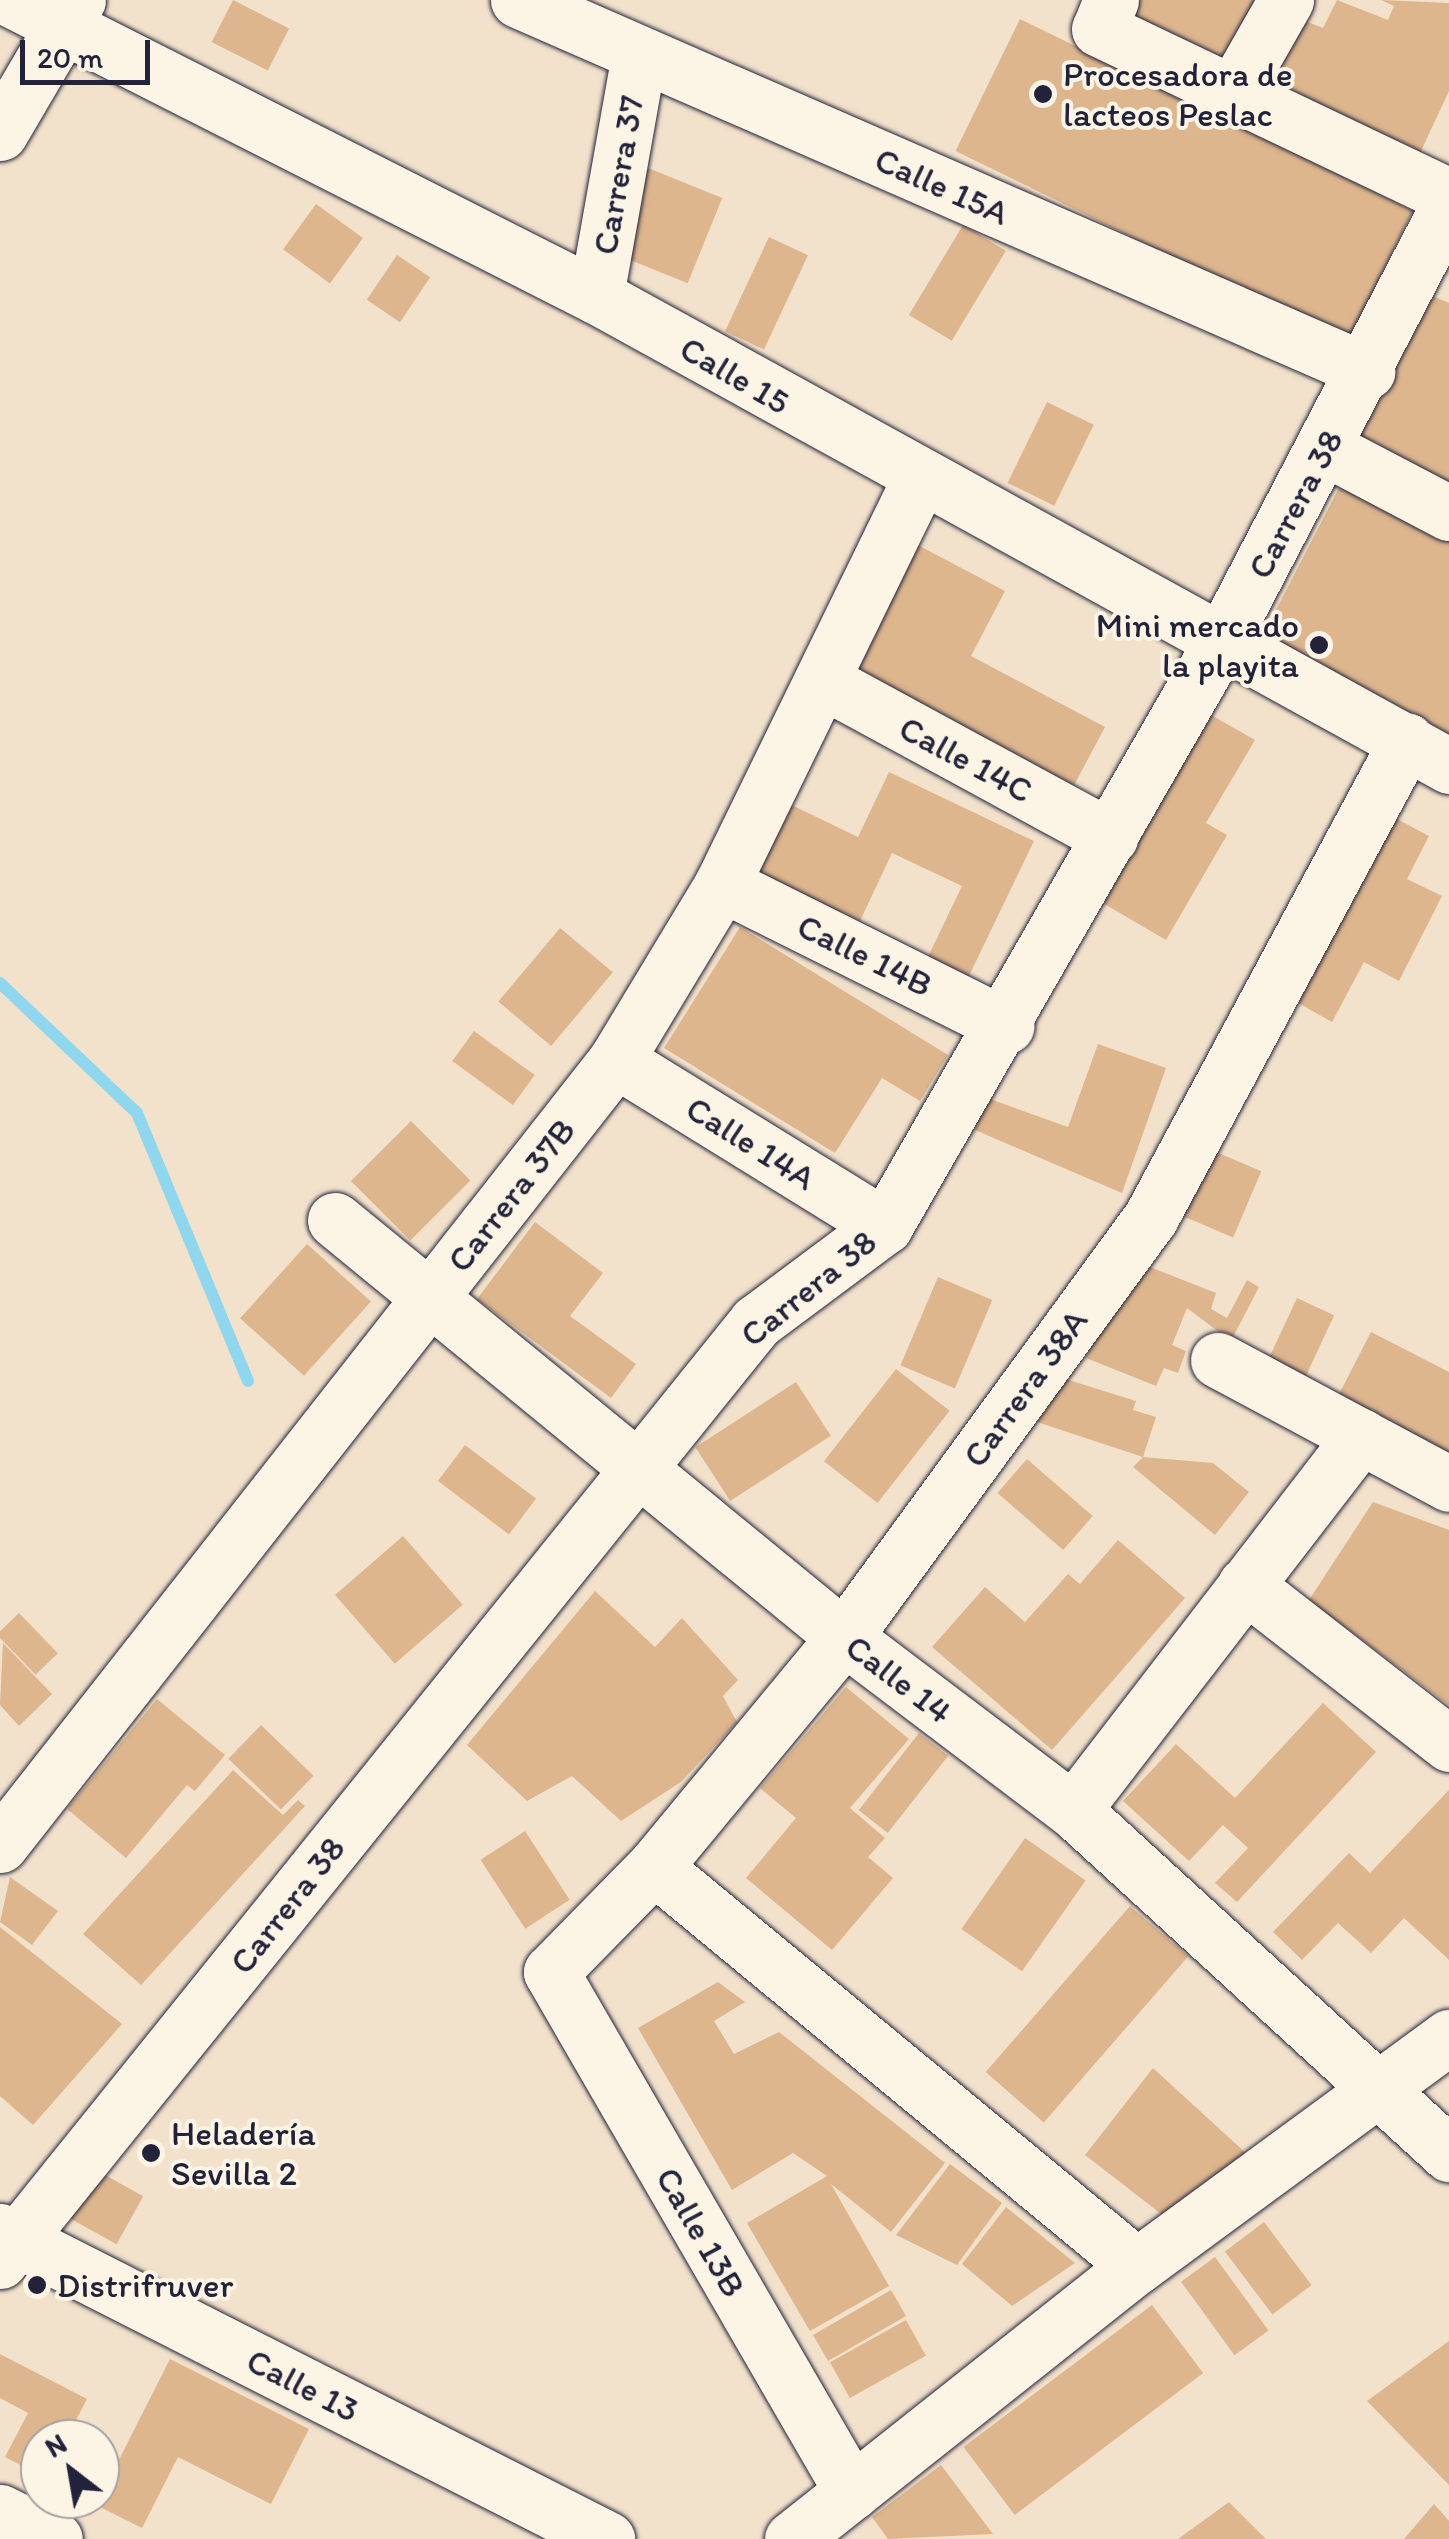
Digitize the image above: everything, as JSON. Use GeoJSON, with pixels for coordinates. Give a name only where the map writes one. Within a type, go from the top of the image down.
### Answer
{"type":"FeatureCollection","features":[{"type":"Feature","properties":{"kind":"street","name":"Calle 15"},"geometry":{"type":"LineString","coordinates":[[12,0],[72,13],[596,296],[919,480],[1428,753]]}},
{"type":"Feature","properties":{"kind":"street","name":"Calle 15A"},"geometry":{"type":"LineString","coordinates":[[518,0],[1368,371]]}},
{"type":"Feature","properties":{"kind":"street"},"geometry":{"type":"LineString","coordinates":[[1111,0],[1099,29],[1449,196]]}},
{"type":"Feature","properties":{"kind":"street"},"geometry":{"type":"LineString","coordinates":[[1233,92],[1286,0]]}},
{"type":"Feature","properties":{"kind":"street"},"geometry":{"type":"LineString","coordinates":[[0,133],[72,13]]}},
{"type":"Feature","properties":{"kind":"street","name":"Carrera 37"},"geometry":{"type":"LineString","coordinates":[[596,296],[639,54]]}},
{"type":"Feature","properties":{"kind":"street","name":"Carrera 38"},"geometry":{"type":"LineString","coordinates":[[7,2244],[635,1466],[756,1322],[885,1226],[1008,1026],[1368,371],[1436,265],[1449,204]]}},
{"type":"Feature","properties":{"kind":"street"},"geometry":{"type":"LineString","coordinates":[[1325,448],[1449,513]]}},
{"type":"Feature","properties":{"kind":"street","name":"Carrera 37B"},"geometry":{"type":"LineString","coordinates":[[0,1845],[616,1060],[722,884],[919,480]]}},
{"type":"Feature","properties":{"kind":"street","name":"Calle 14C"},"geometry":{"type":"LineString","coordinates":[[823,681],[1110,836]]}},
{"type":"Feature","properties":{"kind":"street","name":"Carrera 38A"},"geometry":{"type":"LineString","coordinates":[[551,1972],[654,1867],[844,1637],[1150,1217],[1428,753]]}},
{"type":"Feature","properties":{"kind":"street","name":"Calle 14B"},"geometry":{"type":"LineString","coordinates":[[722,884],[1008,1026]]}},
{"type":"Feature","properties":{"kind":"street","name":"Calle 14A"},"geometry":{"type":"LineString","coordinates":[[616,1060],[885,1226]]}},
{"type":"Feature","properties":{"kind":"street","name":"Calle 14"},"geometry":{"type":"LineString","coordinates":[[334,1220],[844,1637],[1072,1810],[1449,2154]]}},
{"type":"Feature","properties":{"kind":"street"},"geometry":{"type":"LineString","coordinates":[[1218,1360],[1449,1484]]}},
{"type":"Feature","properties":{"kind":"street"},"geometry":{"type":"LineString","coordinates":[[1072,1810],[1361,1436]]}},
{"type":"Feature","properties":{"kind":"street"},"geometry":{"type":"LineString","coordinates":[[1245,1586],[1449,1744]]}},
{"type":"Feature","properties":{"kind":"street"},"geometry":{"type":"LineString","coordinates":[[654,1867],[1137,2266]]}},
{"type":"Feature","properties":{"kind":"street","name":"Calle 13B"},"geometry":{"type":"LineString","coordinates":[[551,1972],[852,2492]]}},
{"type":"Feature","properties":{"kind":"street"},"geometry":{"type":"LineString","coordinates":[[792,2539],[1137,2266],[1449,2037]]}},
{"type":"Feature","properties":{"kind":"street","name":"Calle 13"},"geometry":{"type":"LineString","coordinates":[[7,2244],[607,2539]]}},
{"type":"Feature","properties":{"kind":"street"},"geometry":{"type":"LineString","coordinates":[[0,2512],[55,2539]]}},
{"type":"Feature","properties":{"kind":"building"},"geometry":{"type":"Polygon","coordinates":[[[233,0],[289,29],[268,70],[212,42],[233,0]]]}},
{"type":"Feature","properties":{"kind":"building"},"geometry":{"type":"Polygon","coordinates":[[[1120,0],[1265,0],[1237,68],[1114,12],[1120,0]]]}},
{"type":"Feature","properties":{"kind":"building"},"geometry":{"type":"Polygon","coordinates":[[[1337,0],[1388,20],[1394,6],[1381,0],[1449,3],[1449,91],[1420,153],[1254,76],[1285,13],[1323,28],[1337,0]]]}},
{"type":"Feature","properties":{"kind":"building"},"geometry":{"type":"Polygon","coordinates":[[[1020,19],[1413,211],[1348,343],[956,151],[1020,19]]]}},
{"type":"Feature","properties":{"kind":"building"},"geometry":{"type":"Polygon","coordinates":[[[648,168],[722,198],[688,283],[614,253],[648,168]]]}},
{"type":"Feature","properties":{"kind":"building"},"geometry":{"type":"Polygon","coordinates":[[[316,204],[363,238],[330,283],[283,249],[316,204]]]}},
{"type":"Feature","properties":{"kind":"building"},"geometry":{"type":"Polygon","coordinates":[[[963,225],[1006,251],[952,341],[909,315],[963,225]]]}},
{"type":"Feature","properties":{"kind":"building"},"geometry":{"type":"Polygon","coordinates":[[[769,237],[808,255],[764,349],[725,331],[769,237]]]}},
{"type":"Feature","properties":{"kind":"building"},"geometry":{"type":"Polygon","coordinates":[[[397,255],[430,277],[400,322],[367,300],[397,255]]]}},
{"type":"Feature","properties":{"kind":"building"},"geometry":{"type":"Polygon","coordinates":[[[1433,296],[1449,303],[1449,485],[1358,438],[1433,296]]]}},
{"type":"Feature","properties":{"kind":"building"},"geometry":{"type":"Polygon","coordinates":[[[1047,402],[1094,425],[1054,506],[1008,483],[1047,402]]]}},
{"type":"Feature","properties":{"kind":"building"},"geometry":{"type":"Polygon","coordinates":[[[1341,484],[1449,536],[1449,737],[1260,641],[1341,484]]]}},
{"type":"Feature","properties":{"kind":"building"},"geometry":{"type":"Polygon","coordinates":[[[914,543],[1005,591],[971,656],[1105,727],[1071,791],[846,672],[914,543]]]}},
{"type":"Feature","properties":{"kind":"building"},"geometry":{"type":"Polygon","coordinates":[[[1211,715],[1255,740],[1206,823],[1227,835],[1166,940],[1089,895],[1211,715]]]}},
{"type":"Feature","properties":{"kind":"building"},"geometry":{"type":"Polygon","coordinates":[[[889,772],[1034,841],[966,982],[925,963],[962,886],[892,853],[860,921],[744,866],[777,798],[858,837],[889,772]]]}},
{"type":"Feature","properties":{"kind":"building"},"geometry":{"type":"Polygon","coordinates":[[[1384,812],[1429,836],[1407,879],[1442,896],[1399,981],[1364,962],[1332,1022],[1291,999],[1384,812]]]}},
{"type":"Feature","properties":{"kind":"building"},"geometry":{"type":"Polygon","coordinates":[[[740,927],[948,1055],[920,1101],[882,1078],[835,1153],[664,1048],[740,927]]]}},
{"type":"Feature","properties":{"kind":"building"},"geometry":{"type":"Polygon","coordinates":[[[560,928],[613,972],[551,1046],[498,1002],[560,928]]]}},
{"type":"Feature","properties":{"kind":"building"},"geometry":{"type":"Polygon","coordinates":[[[474,1031],[535,1075],[513,1105],[452,1061],[474,1031]]]}},
{"type":"Feature","properties":{"kind":"building"},"geometry":{"type":"Polygon","coordinates":[[[1098,1044],[1166,1068],[1122,1193],[975,1130],[987,1098],[1068,1127],[1098,1044]]]}},
{"type":"Feature","properties":{"kind":"building"},"geometry":{"type":"Polygon","coordinates":[[[411,1121],[470,1180],[410,1241],[351,1181],[411,1121]]]}},
{"type":"Feature","properties":{"kind":"building"},"geometry":{"type":"Polygon","coordinates":[[[1195,1143],[1261,1171],[1233,1237],[1167,1209],[1195,1143]]]}},
{"type":"Feature","properties":{"kind":"building"},"geometry":{"type":"Polygon","coordinates":[[[535,1222],[603,1273],[570,1316],[636,1364],[611,1398],[477,1299],[535,1222]]]}},
{"type":"Feature","properties":{"kind":"building"},"geometry":{"type":"Polygon","coordinates":[[[307,1244],[371,1302],[304,1376],[240,1318],[307,1244]]]}},
{"type":"Feature","properties":{"kind":"building"},"geometry":{"type":"Polygon","coordinates":[[[1127,1258],[1216,1293],[1211,1309],[1227,1318],[1247,1280],[1259,1287],[1231,1341],[1187,1308],[1172,1345],[1186,1351],[1178,1373],[1164,1368],[1156,1386],[1086,1358],[1127,1258]]]}},
{"type":"Feature","properties":{"kind":"building"},"geometry":{"type":"Polygon","coordinates":[[[938,1277],[992,1300],[955,1388],[900,1365],[938,1277]]]}},
{"type":"Feature","properties":{"kind":"building"},"geometry":{"type":"Polygon","coordinates":[[[1297,1298],[1334,1315],[1304,1380],[1267,1362],[1297,1298]]]}},
{"type":"Feature","properties":{"kind":"building"},"geometry":{"type":"Polygon","coordinates":[[[1371,1332],[1449,1372],[1449,1458],[1335,1402],[1371,1332]]]}},
{"type":"Feature","properties":{"kind":"building"},"geometry":{"type":"Polygon","coordinates":[[[896,1369],[950,1411],[878,1503],[824,1461],[896,1369]]]}},
{"type":"Feature","properties":{"kind":"building"},"geometry":{"type":"Polygon","coordinates":[[[1059,1377],[1136,1401],[1133,1410],[1156,1417],[1143,1457],[1034,1421],[1059,1377]]]}},
{"type":"Feature","properties":{"kind":"building"},"geometry":{"type":"Polygon","coordinates":[[[796,1382],[831,1436],[730,1501],[695,1447],[796,1382]]]}},
{"type":"Feature","properties":{"kind":"building"},"geometry":{"type":"Polygon","coordinates":[[[465,1445],[536,1499],[509,1535],[438,1481],[465,1445]]]}},
{"type":"Feature","properties":{"kind":"building"},"geometry":{"type":"Polygon","coordinates":[[[1143,1457],[1213,1463],[1249,1492],[1215,1535],[1133,1467],[1143,1457]]]}},
{"type":"Feature","properties":{"kind":"building"},"geometry":{"type":"Polygon","coordinates":[[[1027,1459],[1093,1516],[1063,1550],[997,1493],[1027,1459]]]}},
{"type":"Feature","properties":{"kind":"building"},"geometry":{"type":"Polygon","coordinates":[[[1373,1502],[1449,1530],[1449,1705],[1309,1600],[1373,1502]]]}},
{"type":"Feature","properties":{"kind":"building"},"geometry":{"type":"Polygon","coordinates":[[[403,1536],[463,1605],[395,1664],[335,1595],[403,1536]]]}},
{"type":"Feature","properties":{"kind":"building"},"geometry":{"type":"Polygon","coordinates":[[[1118,1540],[1185,1598],[1052,1750],[932,1647],[985,1587],[1025,1622],[1068,1574],[1080,1584],[1118,1540]]]}},
{"type":"Feature","properties":{"kind":"building"},"geometry":{"type":"Polygon","coordinates":[[[595,1591],[655,1647],[682,1618],[738,1680],[723,1696],[737,1722],[681,1782],[621,1821],[572,1776],[527,1801],[467,1745],[595,1591]]]}},
{"type":"Feature","properties":{"kind":"building"},"geometry":{"type":"Polygon","coordinates":[[[19,1613],[58,1653],[36,1675],[0,1638],[0,1631],[19,1613]]]}},
{"type":"Feature","properties":{"kind":"building"},"geometry":{"type":"Polygon","coordinates":[[[3,1643],[52,1694],[19,1726],[0,1705],[3,1643]]]}},
{"type":"Feature","properties":{"kind":"building"},"geometry":{"type":"Polygon","coordinates":[[[846,1687],[909,1739],[850,1808],[885,1838],[868,1857],[893,1878],[832,1950],[746,1878],[796,1818],[760,1788],[846,1687]]]}},
{"type":"Feature","properties":{"kind":"building"},"geometry":{"type":"Polygon","coordinates":[[[157,1699],[225,1755],[195,1791],[187,1785],[126,1858],[67,1809],[157,1699]]]}},
{"type":"Feature","properties":{"kind":"building"},"geometry":{"type":"Polygon","coordinates":[[[1323,1703],[1376,1752],[1237,1902],[1215,1883],[1248,1848],[1223,1825],[1189,1861],[1123,1801],[1176,1744],[1235,1798],[1323,1703]]]}},
{"type":"Feature","properties":{"kind":"building"},"geometry":{"type":"Polygon","coordinates":[[[261,1725],[314,1776],[281,1810],[228,1759],[261,1725]]]}},
{"type":"Feature","properties":{"kind":"building"},"geometry":{"type":"Polygon","coordinates":[[[919,1733],[948,1756],[888,1833],[859,1810],[919,1733]]]}},
{"type":"Feature","properties":{"kind":"building"},"geometry":{"type":"Polygon","coordinates":[[[233,1770],[283,1815],[298,1800],[305,1806],[141,1985],[83,1934],[233,1770]]]}},
{"type":"Feature","properties":{"kind":"building"},"geometry":{"type":"Polygon","coordinates":[[[1449,1790],[1449,1960],[1404,1918],[1371,1953],[1338,1923],[1302,1960],[1273,1932],[1349,1853],[1370,1873],[1449,1790]]]}},
{"type":"Feature","properties":{"kind":"building"},"geometry":{"type":"Polygon","coordinates":[[[525,1831],[570,1900],[525,1929],[481,1860],[525,1831]]]}},
{"type":"Feature","properties":{"kind":"building"},"geometry":{"type":"Polygon","coordinates":[[[1025,1838],[1086,1880],[1022,1971],[961,1929],[1025,1838]]]}},
{"type":"Feature","properties":{"kind":"building"},"geometry":{"type":"Polygon","coordinates":[[[10,1877],[58,1911],[32,1945],[0,1922],[10,1877]]]}},
{"type":"Feature","properties":{"kind":"building"},"geometry":{"type":"Polygon","coordinates":[[[1130,1906],[1188,1957],[1044,2123],[986,2072],[1130,1906]]]}},
{"type":"Feature","properties":{"kind":"building"},"geometry":{"type":"Polygon","coordinates":[[[0,1927],[122,2024],[33,2125],[0,2096],[0,1927]]]}},
{"type":"Feature","properties":{"kind":"building"},"geometry":{"type":"Polygon","coordinates":[[[718,1982],[745,2002],[714,2021],[734,2054],[779,2032],[945,2163],[891,2232],[831,2184],[889,2286],[810,2331],[747,2223],[827,2176],[793,2153],[732,2190],[638,2028],[718,1982]]]}},
{"type":"Feature","properties":{"kind":"building"},"geometry":{"type":"Polygon","coordinates":[[[1153,2068],[1248,2155],[1169,2220],[1085,2155],[1153,2068]]]}},
{"type":"Feature","properties":{"kind":"building"},"geometry":{"type":"Polygon","coordinates":[[[950,2164],[1002,2203],[957,2265],[896,2235],[950,2164]]]}},
{"type":"Feature","properties":{"kind":"building"},"geometry":{"type":"Polygon","coordinates":[[[96,2170],[143,2196],[117,2244],[69,2218],[96,2170]]]}},
{"type":"Feature","properties":{"kind":"building"},"geometry":{"type":"Polygon","coordinates":[[[1006,2207],[1075,2263],[1012,2306],[962,2264],[1006,2207]]]}},
{"type":"Feature","properties":{"kind":"building"},"geometry":{"type":"Polygon","coordinates":[[[1264,2222],[1312,2285],[1272,2315],[1225,2251],[1264,2222]]]}},
{"type":"Feature","properties":{"kind":"building"},"geometry":{"type":"Polygon","coordinates":[[[1215,2257],[1268,2331],[1235,2355],[1181,2282],[1215,2257]]]}},
{"type":"Feature","properties":{"kind":"building"},"geometry":{"type":"Polygon","coordinates":[[[891,2290],[906,2316],[828,2361],[813,2335],[891,2290]]]}},
{"type":"Feature","properties":{"kind":"building"},"geometry":{"type":"Polygon","coordinates":[[[1152,2305],[1203,2373],[1015,2515],[964,2447],[1152,2305]]]}},
{"type":"Feature","properties":{"kind":"building"},"geometry":{"type":"Polygon","coordinates":[[[906,2320],[926,2356],[850,2398],[830,2362],[906,2320]]]}},
{"type":"Feature","properties":{"kind":"building"},"geometry":{"type":"Polygon","coordinates":[[[1449,2341],[1449,2485],[1367,2401],[1449,2341]]]}},
{"type":"Feature","properties":{"kind":"building"},"geometry":{"type":"Polygon","coordinates":[[[0,2354],[87,2399],[76,2419],[25,2419],[28,2413],[0,2398],[0,2354]]]}},
{"type":"Feature","properties":{"kind":"building"},"geometry":{"type":"Polygon","coordinates":[[[170,2359],[309,2429],[271,2504],[178,2457],[142,2528],[120,2517],[120,2458],[170,2359]]]}},
{"type":"Feature","properties":{"kind":"building"},"geometry":{"type":"Polygon","coordinates":[[[20,2428],[20,2465],[5,2457],[20,2428]]]}},
{"type":"Feature","properties":{"kind":"building"},"geometry":{"type":"Polygon","coordinates":[[[941,2465],[993,2534],[888,2539],[872,2517],[941,2465]]]}},
{"type":"Feature","properties":{"kind":"building"},"geometry":{"type":"Polygon","coordinates":[[[1229,2502],[1266,2539],[1178,2539],[1229,2502]]]}},
{"type":"Feature","properties":{"kind":"building"},"geometry":{"type":"Polygon","coordinates":[[[1434,2504],[1449,2521],[1449,2539],[1404,2539],[1434,2504]]]}},
{"type":"Feature","properties":{"kind":"waterway"},"geometry":{"type":"LineString","coordinates":[[0,983],[137,1113],[248,1381]]}},
{"type":"Feature","properties":{"kind":"place","name":"Procesadora de lacteos Peslac"},"geometry":{"type":"Point","coordinates":[1043,94]}},
{"type":"Feature","properties":{"kind":"place","name":"Mini mercado la playita"},"geometry":{"type":"Point","coordinates":[1319,645]}},
{"type":"Feature","properties":{"kind":"place","name":"Heladería Sevilla 2"},"geometry":{"type":"Point","coordinates":[151,2153]}},
{"type":"Feature","properties":{"kind":"place","name":"Distrifruver"},"geometry":{"type":"Point","coordinates":[37,2285]}}]}
